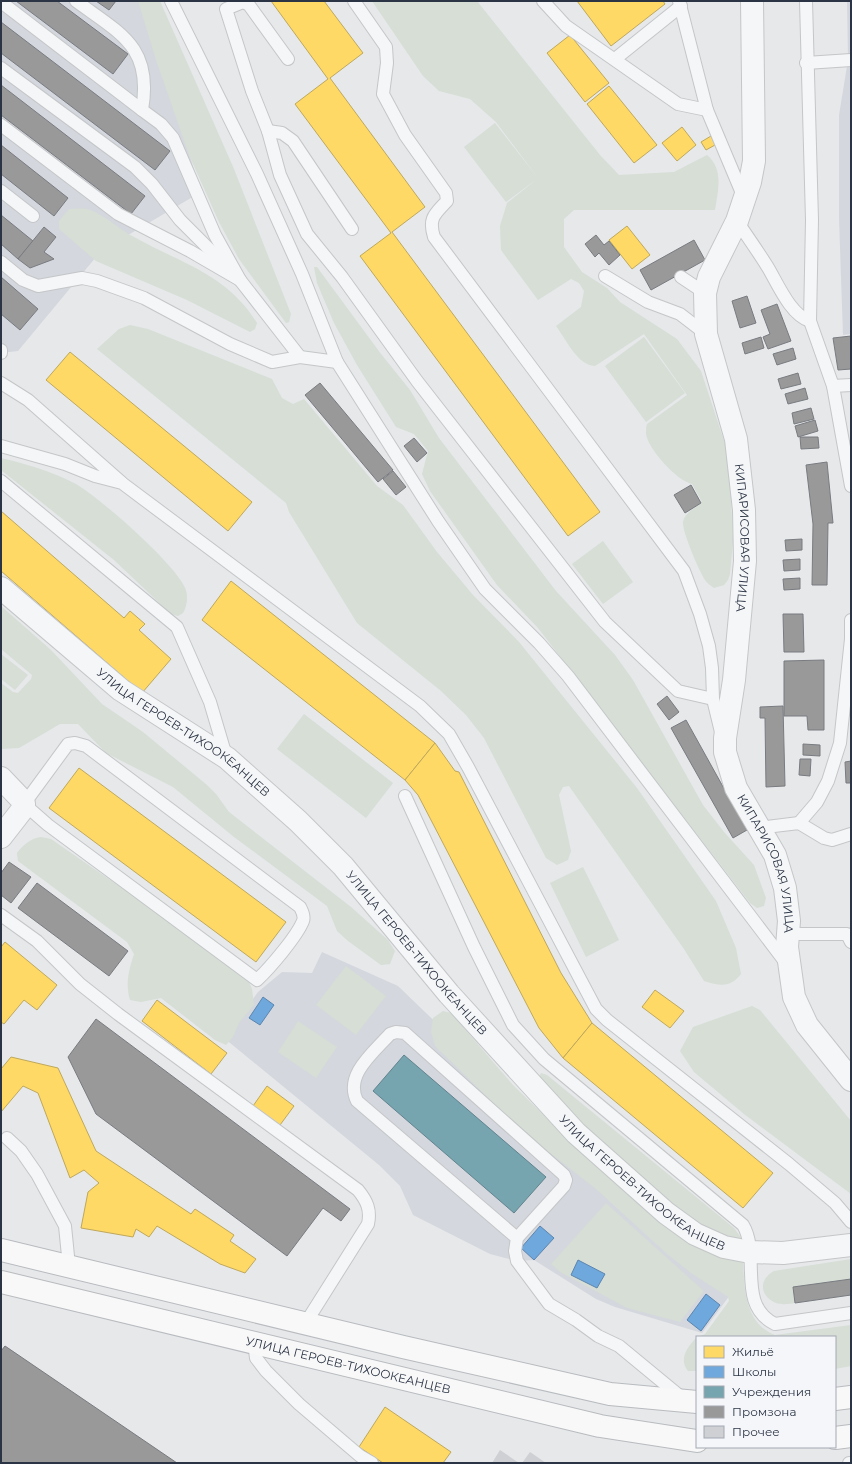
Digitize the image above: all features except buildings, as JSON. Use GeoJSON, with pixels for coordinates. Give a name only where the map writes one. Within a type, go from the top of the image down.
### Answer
{"type":"FeatureCollection","features":[{"type":"Feature","properties":{"kind":"highway"},"geometry":{"type":"LineString","coordinates":[[1,1250],[305,1324],[610,1394],[692,1402]]}},
{"type":"Feature","properties":{"kind":"highway","name":"УЛИЦА ГЕРОЕВ-ТИХООКЕАНЦЕВ"},"geometry":{"type":"LineString","coordinates":[[1,1282],[600,1426],[696,1441]]}},
{"type":"Feature","properties":{"kind":"highway"},"geometry":{"type":"LineString","coordinates":[[836,1399],[851,1397]]}},
{"type":"Feature","properties":{"kind":"highway"},"geometry":{"type":"LineString","coordinates":[[836,1438],[851,1436]]}},
{"type":"Feature","properties":{"kind":"street","name":"КИПАРИСОВАЯ УЛИЦА"},"geometry":{"type":"LineString","coordinates":[[752,1],[754,161],[745,199],[737,221],[709,278],[705,293],[706,334],[736,438],[744,510],[745,561],[734,680],[725,738],[725,752],[736,788],[775,855],[785,888],[789,921],[789,967],[794,997],[807,1025],[847,1068]]}},
{"type":"Feature","properties":{"kind":"street","name":"УЛИЦА ГЕРОЕВ-ТИХООКЕАНЦЕВ"},"geometry":{"type":"LineString","coordinates":[[1,588],[121,690],[227,758],[298,820],[343,866],[448,994],[576,1133],[666,1213],[695,1234],[724,1247],[750,1252],[783,1253],[851,1245]]}},
{"type":"Feature","properties":{"kind":"street"},"geometry":{"type":"LineString","coordinates":[[1,778],[24,804],[22,810],[1,837]]}},
{"type":"Feature","properties":{"kind":"lane"},"geometry":{"type":"LineString","coordinates":[[76,1],[128,40],[136,53],[141,64],[144,86],[142,110]]}},
{"type":"Feature","properties":{"kind":"lane"},"geometry":{"type":"LineString","coordinates":[[171,1],[257,174],[302,274],[337,362],[438,521],[486,589],[539,642],[568,676],[789,967]]}},
{"type":"Feature","properties":{"kind":"lane"},"geometry":{"type":"LineString","coordinates":[[354,1],[386,47],[387,63],[383,94],[405,135],[446,193],[447,201],[433,217],[431,227],[434,237],[684,571],[700,614],[709,646],[712,668],[713,699],[725,752]]}},
{"type":"Feature","properties":{"kind":"lane"},"geometry":{"type":"LineString","coordinates":[[543,1],[566,26],[678,104],[707,110]]}},
{"type":"Feature","properties":{"kind":"lane"},"geometry":{"type":"LineString","coordinates":[[806,1],[806,63],[812,220],[810,321],[833,386],[851,486]]}},
{"type":"Feature","properties":{"kind":"lane"},"geometry":{"type":"LineString","coordinates":[[1,2],[161,124],[173,138],[216,235],[240,280]]}},
{"type":"Feature","properties":{"kind":"lane"},"geometry":{"type":"LineString","coordinates":[[288,59],[249,5],[243,2],[224,5],[252,91],[268,131],[280,175],[307,234],[342,277],[417,381],[605,622],[678,691],[713,699]]}},
{"type":"Feature","properties":{"kind":"lane"},"geometry":{"type":"LineString","coordinates":[[615,59],[680,4],[707,110],[745,199]]}},
{"type":"Feature","properties":{"kind":"lane"},"geometry":{"type":"LineString","coordinates":[[806,63],[851,60]]}},
{"type":"Feature","properties":{"kind":"lane"},"geometry":{"type":"LineString","coordinates":[[1,68],[135,167],[152,184],[180,220],[240,280],[300,357]]}},
{"type":"Feature","properties":{"kind":"lane"},"geometry":{"type":"LineString","coordinates":[[1,125],[118,214],[190,251],[240,280]]}},
{"type":"Feature","properties":{"kind":"lane"},"geometry":{"type":"LineString","coordinates":[[268,131],[282,133],[293,141],[352,229]]}},
{"type":"Feature","properties":{"kind":"lane"},"geometry":{"type":"LineString","coordinates":[[257,174],[280,175]]}},
{"type":"Feature","properties":{"kind":"lane"},"geometry":{"type":"LineString","coordinates":[[1,191],[33,216]]}},
{"type":"Feature","properties":{"kind":"lane"},"geometry":{"type":"LineString","coordinates":[[737,221],[767,266],[781,292],[804,319],[810,321]]}},
{"type":"Feature","properties":{"kind":"lane"},"geometry":{"type":"LineString","coordinates":[[1,262],[23,280],[38,286],[82,278],[97,281],[144,298],[230,344],[272,362],[300,357],[337,362]]}},
{"type":"Feature","properties":{"kind":"lane"},"geometry":{"type":"LineString","coordinates":[[604,276],[648,302],[680,314],[706,334]]}},
{"type":"Feature","properties":{"kind":"lane"},"geometry":{"type":"LineString","coordinates":[[681,277],[705,293]]}},
{"type":"Feature","properties":{"kind":"lane"},"geometry":{"type":"LineString","coordinates":[[1,383],[28,400],[122,483],[420,706],[448,734],[468,768],[596,1009],[607,1020],[789,1164],[835,1203],[851,1222]]}},
{"type":"Feature","properties":{"kind":"lane"},"geometry":{"type":"LineString","coordinates":[[833,386],[851,385]]}},
{"type":"Feature","properties":{"kind":"lane"},"geometry":{"type":"LineString","coordinates":[[1,446],[65,464],[95,476],[122,483]]}},
{"type":"Feature","properties":{"kind":"lane"},"geometry":{"type":"LineString","coordinates":[[1,481],[177,626],[210,702],[227,758]]}},
{"type":"Feature","properties":{"kind":"lane"},"geometry":{"type":"LineString","coordinates":[[799,823],[817,802],[845,743],[851,620]]}},
{"type":"Feature","properties":{"kind":"lane"},"geometry":{"type":"LineString","coordinates":[[80,743],[300,907],[304,920],[293,938],[258,980],[48,825],[24,804],[68,744],[80,743]]}},
{"type":"Feature","properties":{"kind":"lane"},"geometry":{"type":"LineString","coordinates":[[405,796],[474,947],[514,1025],[544,1059],[743,1225],[747,1232],[750,1252],[752,1289],[755,1302],[766,1320],[775,1324],[851,1313]]}},
{"type":"Feature","properties":{"kind":"lane"},"geometry":{"type":"LineString","coordinates":[[758,828],[799,823],[824,838],[832,840],[851,834]]}},
{"type":"Feature","properties":{"kind":"lane"},"geometry":{"type":"LineString","coordinates":[[1,915],[37,941],[80,984],[118,1014],[358,1190],[365,1198],[370,1214],[368,1224],[305,1324]]}},
{"type":"Feature","properties":{"kind":"lane"},"geometry":{"type":"LineString","coordinates":[[788,934],[850,936]]}},
{"type":"Feature","properties":{"kind":"lane"},"geometry":{"type":"LineString","coordinates":[[517,1238],[358,1101],[354,1094],[354,1077],[390,1034],[396,1032],[405,1033],[564,1174],[566,1180],[564,1186],[517,1238],[515,1251],[517,1260],[548,1304],[576,1320],[598,1336],[624,1350],[692,1402]]}},
{"type":"Feature","properties":{"kind":"lane"},"geometry":{"type":"LineString","coordinates":[[7,1138],[21,1151],[37,1174],[65,1226],[69,1266]]}},
{"type":"Feature","properties":{"kind":"lane"},"geometry":{"type":"LineString","coordinates":[[254,1343],[256,1358],[266,1371],[299,1404],[360,1456],[372,1463]]}},
{"type":"Feature","properties":{"kind":"shaded area"},"geometry":{"type":"Polygon","coordinates":[[[1,1],[142,1],[201,192],[101,251],[18,351],[1,353],[1,1]]]}},
{"type":"Feature","properties":{"kind":"shaded area"},"geometry":{"type":"Polygon","coordinates":[[[138,1],[160,1],[234,169],[291,314],[289,322],[286,323],[239,259],[219,222],[189,155],[156,60],[138,1]]]}},
{"type":"Feature","properties":{"kind":"shaded area"},"geometry":{"type":"Polygon","coordinates":[[[372,1],[477,1],[600,155],[619,175],[674,172],[707,155],[716,167],[718,174],[718,188],[715,210],[574,210],[564,219],[564,247],[582,272],[607,288],[620,302],[677,339],[701,371],[729,456],[733,541],[730,574],[724,585],[714,588],[706,581],[695,560],[683,527],[684,519],[688,513],[702,502],[692,484],[679,477],[657,455],[646,433],[647,424],[687,395],[644,334],[595,366],[589,365],[583,361],[572,350],[556,326],[581,307],[584,291],[579,283],[571,279],[538,300],[501,250],[500,226],[507,203],[537,179],[506,202],[464,147],[495,123],[538,178],[496,122],[470,99],[439,91],[423,76],[372,1]]]}},
{"type":"Feature","properties":{"kind":"shaded area"},"geometry":{"type":"Polygon","coordinates":[[[847,1],[851,1],[851,334],[843,335],[839,218],[839,115],[848,60],[847,1]]]}},
{"type":"Feature","properties":{"kind":"shaded area"},"geometry":{"type":"Polygon","coordinates":[[[69,209],[87,209],[92,211],[104,217],[134,237],[202,271],[232,293],[245,306],[257,323],[255,329],[250,332],[187,300],[96,261],[59,229],[59,221],[69,209]]]}},
{"type":"Feature","properties":{"kind":"shaded area"},"geometry":{"type":"Polygon","coordinates":[[[314,267],[317,267],[381,354],[410,390],[439,438],[556,591],[615,655],[633,680],[703,805],[724,832],[754,865],[766,898],[764,906],[757,908],[750,903],[538,628],[497,585],[430,491],[422,474],[428,451],[414,434],[396,427],[357,365],[334,323],[317,283],[314,267]]]}},
{"type":"Feature","properties":{"kind":"shaded area"},"geometry":{"type":"Polygon","coordinates":[[[130,325],[148,329],[272,379],[282,398],[293,404],[304,399],[377,486],[403,505],[437,552],[473,595],[519,642],[637,788],[716,901],[736,948],[741,974],[737,979],[724,985],[704,981],[684,949],[569,786],[563,787],[559,795],[571,851],[568,860],[557,865],[546,858],[484,738],[466,715],[441,691],[357,623],[289,512],[286,503],[97,349],[119,329],[130,325]]]}},
{"type":"Feature","properties":{"kind":"shaded area"},"geometry":{"type":"Polygon","coordinates":[[[644,337],[685,393],[646,422],[605,366],[644,337]]]}},
{"type":"Feature","properties":{"kind":"shaded area"},"geometry":{"type":"Polygon","coordinates":[[[1,458],[38,468],[74,483],[118,516],[153,549],[180,579],[186,590],[187,596],[183,613],[178,616],[171,614],[114,560],[1,470],[1,458]]]}},
{"type":"Feature","properties":{"kind":"shaded area"},"geometry":{"type":"Polygon","coordinates":[[[603,541],[633,582],[603,604],[572,564],[603,541]]]}},
{"type":"Feature","properties":{"kind":"shaded area"},"geometry":{"type":"Polygon","coordinates":[[[1,606],[51,650],[102,704],[143,732],[207,785],[216,794],[229,812],[351,907],[388,940],[395,951],[390,964],[381,965],[348,941],[337,931],[327,906],[234,837],[173,787],[106,753],[78,724],[60,724],[19,748],[1,749],[1,683],[13,692],[18,693],[31,679],[32,675],[1,649],[1,606]]]}},
{"type":"Feature","properties":{"kind":"shaded area"},"geometry":{"type":"Polygon","coordinates":[[[1,654],[28,675],[15,690],[1,679],[1,654]]]}},
{"type":"Feature","properties":{"kind":"shaded area"},"geometry":{"type":"Polygon","coordinates":[[[304,714],[393,783],[366,818],[277,749],[304,714]]]}},
{"type":"Feature","properties":{"kind":"shaded area"},"geometry":{"type":"Polygon","coordinates":[[[41,837],[51,839],[191,936],[249,982],[252,989],[254,1005],[239,1023],[233,1037],[226,1045],[215,1040],[161,998],[141,1002],[130,1000],[128,982],[129,971],[134,954],[127,942],[18,861],[17,853],[22,847],[31,840],[41,837]]]}},
{"type":"Feature","properties":{"kind":"shaded area"},"geometry":{"type":"Polygon","coordinates":[[[583,867],[619,940],[586,957],[550,883],[583,867]]]}},
{"type":"Feature","properties":{"kind":"shaded area"},"geometry":{"type":"Polygon","coordinates":[[[322,952],[398,986],[641,1220],[744,1276],[702,1333],[615,1307],[596,1299],[534,1260],[517,1261],[490,1254],[413,1215],[400,1186],[379,1165],[224,1038],[258,992],[282,972],[312,973],[322,952]]]}},
{"type":"Feature","properties":{"kind":"shaded area"},"geometry":{"type":"Polygon","coordinates":[[[346,966],[386,996],[356,1035],[316,1005],[346,966]]]}},
{"type":"Feature","properties":{"kind":"shaded area"},"geometry":{"type":"Polygon","coordinates":[[[752,1006],[760,1010],[851,1121],[851,1194],[744,1114],[694,1072],[680,1051],[693,1027],[752,1006]]]}},
{"type":"Feature","properties":{"kind":"shaded area"},"geometry":{"type":"Polygon","coordinates":[[[443,1011],[451,1013],[513,1085],[569,1140],[743,1261],[744,1282],[748,1304],[757,1323],[765,1330],[775,1335],[851,1325],[851,1366],[836,1369],[836,1336],[700,1336],[705,1334],[729,1301],[728,1297],[691,1273],[667,1254],[596,1189],[522,1131],[435,1046],[431,1032],[433,1018],[443,1011]]]}},
{"type":"Feature","properties":{"kind":"shaded area"},"geometry":{"type":"Polygon","coordinates":[[[298,1021],[337,1047],[316,1078],[278,1052],[298,1021]]]}},
{"type":"Feature","properties":{"kind":"shaded area"},"geometry":{"type":"Polygon","coordinates":[[[541,1073],[547,1075],[734,1228],[742,1239],[739,1242],[698,1228],[621,1163],[540,1081],[539,1077],[541,1073]]]}},
{"type":"Feature","properties":{"kind":"shaded area"},"geometry":{"type":"Polygon","coordinates":[[[606,1203],[704,1291],[680,1322],[627,1308],[560,1272],[551,1264],[606,1203]]]}},
{"type":"Feature","properties":{"kind":"shaded area"},"geometry":{"type":"Polygon","coordinates":[[[851,1259],[851,1279],[793,1287],[795,1303],[776,1303],[770,1300],[764,1292],[763,1287],[766,1278],[774,1271],[851,1259]]]}},
{"type":"Feature","properties":{"kind":"shaded area"},"geometry":{"type":"Polygon","coordinates":[[[696,1338],[696,1371],[688,1371],[684,1362],[685,1353],[690,1344],[696,1338]]]}}]}
